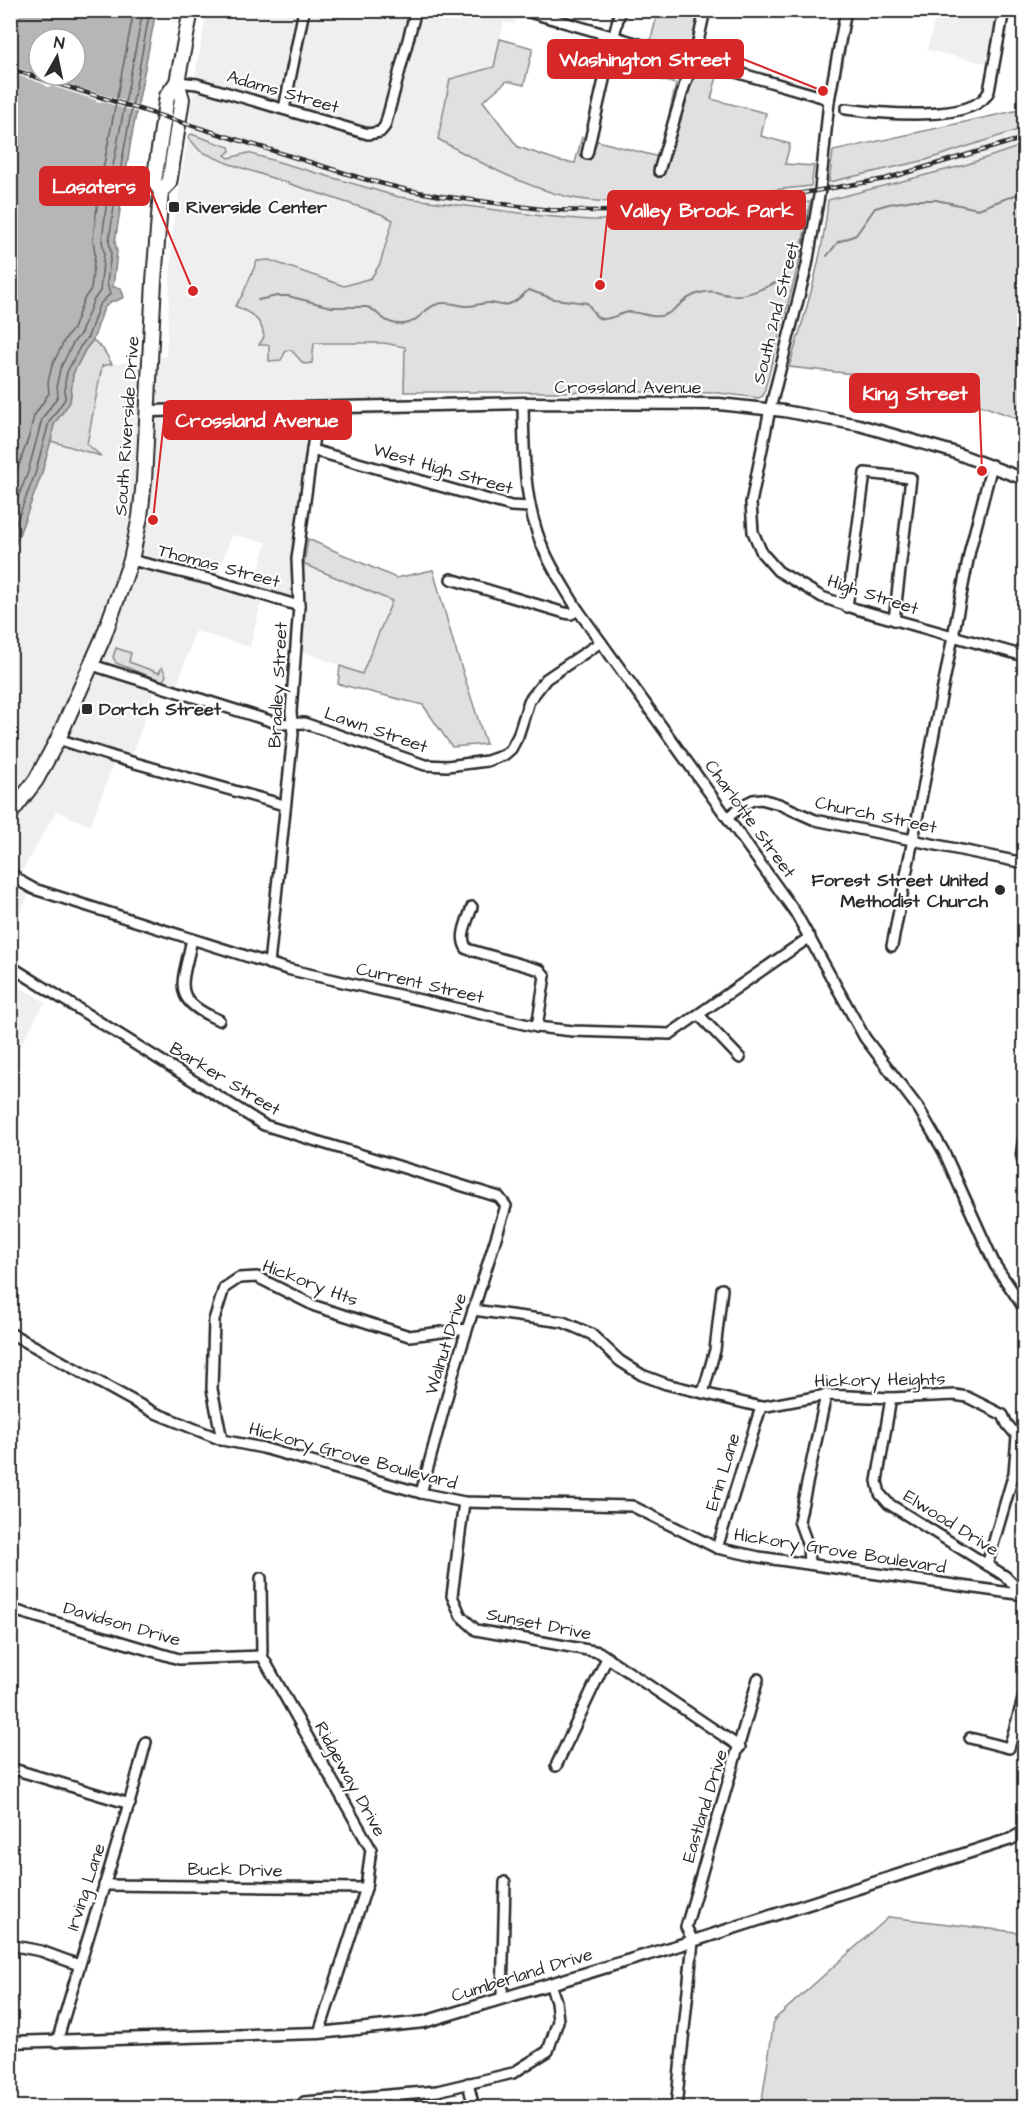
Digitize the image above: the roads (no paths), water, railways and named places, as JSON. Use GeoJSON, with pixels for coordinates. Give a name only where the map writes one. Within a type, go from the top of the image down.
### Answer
{"type":"FeatureCollection","features":[{"type":"Feature","properties":{"kind":"highway","name":"South Riverside Drive"},"geometry":{"type":"LineString","coordinates":[[10,814],[36,780],[58,739],[92,665],[131,560],[140,517],[144,481],[161,192],[169,183],[170,178],[182,99],[177,82],[191,10]]}},
{"type":"Feature","properties":{"kind":"main road","name":"Crossland Avenue"},"geometry":{"type":"LineString","coordinates":[[149,411],[523,403],[677,403],[770,409],[859,425],[920,441],[992,465],[1024,479]]}},
{"type":"Feature","properties":{"kind":"main road"},"geometry":{"type":"LineString","coordinates":[[1024,1139],[1022,1155],[1024,1162]]}},
{"type":"Feature","properties":{"kind":"main road","name":"Cumberland Drive"},"geometry":{"type":"LineString","coordinates":[[10,2042],[319,2033],[424,2022],[693,1941],[1011,1839],[1024,1832]]}},
{"type":"Feature","properties":{"kind":"street"},"geometry":{"type":"LineString","coordinates":[[284,109],[304,10]]}},
{"type":"Feature","properties":{"kind":"street","name":"Adams Street"},"geometry":{"type":"LineString","coordinates":[[177,82],[197,84],[368,134],[380,132],[385,126],[416,10]]}},
{"type":"Feature","properties":{"kind":"street"},"geometry":{"type":"LineString","coordinates":[[522,10],[829,101]]}},
{"type":"Feature","properties":{"kind":"street"},"geometry":{"type":"LineString","coordinates":[[587,154],[620,10]]}},
{"type":"Feature","properties":{"kind":"street"},"geometry":{"type":"LineString","coordinates":[[659,171],[694,60],[705,10]]}},
{"type":"Feature","properties":{"kind":"street","name":"South 2nd Street"},"geometry":{"type":"LineString","coordinates":[[770,409],[807,265],[820,190],[829,101],[846,10]]}},
{"type":"Feature","properties":{"kind":"street"},"geometry":{"type":"LineString","coordinates":[[846,109],[891,114],[926,114],[969,109],[979,103],[986,98],[989,91],[1004,10]]}},
{"type":"Feature","properties":{"kind":"street","name":"Charlotte Street"},"geometry":{"type":"LineString","coordinates":[[523,403],[524,465],[530,507],[542,547],[578,610],[795,912],[865,1038],[919,1108],[944,1152],[996,1266],[1024,1308]]}},
{"type":"Feature","properties":{"kind":"street","name":"Bradley Street"},"geometry":{"type":"LineString","coordinates":[[269,964],[293,734],[291,712],[299,606],[297,559],[318,407]]}},
{"type":"Feature","properties":{"kind":"street","name":"High Street"},"geometry":{"type":"LineString","coordinates":[[770,409],[751,503],[751,521],[762,553],[778,571],[807,589],[847,607],[1024,656]]}},
{"type":"Feature","properties":{"kind":"street","name":"West High Street"},"geometry":{"type":"LineString","coordinates":[[312,450],[511,506],[530,507]]}},
{"type":"Feature","properties":{"kind":"street"},"geometry":{"type":"LineString","coordinates":[[892,946],[970,550],[992,465]]}},
{"type":"Feature","properties":{"kind":"street"},"geometry":{"type":"LineString","coordinates":[[847,607],[865,472],[911,478],[894,620]]}},
{"type":"Feature","properties":{"kind":"street","name":"Thomas Street"},"geometry":{"type":"LineString","coordinates":[[131,560],[213,580],[299,606]]}},
{"type":"Feature","properties":{"kind":"street"},"geometry":{"type":"LineString","coordinates":[[450,579],[565,614],[572,614],[578,610]]}},
{"type":"Feature","properties":{"kind":"street","name":"Lawn Street"},"geometry":{"type":"LineString","coordinates":[[92,665],[280,724],[304,723],[425,765],[447,766],[495,759],[504,755],[514,744],[529,701],[540,685],[601,642]]}},
{"type":"Feature","properties":{"kind":"street"},"geometry":{"type":"LineString","coordinates":[[58,739],[284,805]]}},
{"type":"Feature","properties":{"kind":"street","name":"Church Street"},"geometry":{"type":"LineString","coordinates":[[728,817],[745,804],[761,799],[815,820],[1024,863]]}},
{"type":"Feature","properties":{"kind":"street","name":"Current Street"},"geometry":{"type":"LineString","coordinates":[[10,872],[34,889],[269,964],[537,1027],[573,1031],[664,1035],[675,1031],[810,937]]}},
{"type":"Feature","properties":{"kind":"street"},"geometry":{"type":"LineString","coordinates":[[472,907],[462,937],[466,949],[540,970],[545,976],[537,1027]]}},
{"type":"Feature","properties":{"kind":"street"},"geometry":{"type":"LineString","coordinates":[[192,939],[184,981],[185,998],[196,1009],[219,1020]]}},
{"type":"Feature","properties":{"kind":"street","name":"Barker Street"},"geometry":{"type":"LineString","coordinates":[[10,966],[264,1125],[499,1197],[506,1206]]}},
{"type":"Feature","properties":{"kind":"street"},"geometry":{"type":"LineString","coordinates":[[699,1015],[740,1058]]}},
{"type":"Feature","properties":{"kind":"street","name":"Walnut Drive"},"geometry":{"type":"LineString","coordinates":[[421,1493],[467,1329],[506,1206]]}},
{"type":"Feature","properties":{"kind":"street","name":"Hickory Hts"},"geometry":{"type":"LineString","coordinates":[[222,1440],[212,1389],[214,1320],[224,1288],[238,1278],[257,1277],[315,1306],[409,1336],[467,1329]]}},
{"type":"Feature","properties":{"kind":"street"},"geometry":{"type":"LineString","coordinates":[[703,1393],[714,1350],[722,1289]]}},
{"type":"Feature","properties":{"kind":"street","name":"Hickory Heights"},"geometry":{"type":"LineString","coordinates":[[473,1310],[563,1322],[591,1334],[620,1361],[642,1376],[761,1407],[826,1395],[891,1398],[967,1396],[1004,1415],[1007,1424],[1017,1436],[1014,1473],[987,1565]]}},
{"type":"Feature","properties":{"kind":"street","name":"Hickory Grove Boulevard"},"geometry":{"type":"LineString","coordinates":[[10,1333],[153,1412],[222,1440],[263,1448],[421,1493],[464,1502],[632,1506],[717,1548],[759,1557],[1024,1595]]}},
{"type":"Feature","properties":{"kind":"street"},"geometry":{"type":"LineString","coordinates":[[809,1564],[808,1546],[799,1521],[826,1395]]}},
{"type":"Feature","properties":{"kind":"street","name":"Elwood Drive"},"geometry":{"type":"LineString","coordinates":[[891,1398],[877,1480],[880,1494],[889,1504],[1005,1576],[1024,1595]]}},
{"type":"Feature","properties":{"kind":"street","name":"Erin Lane"},"geometry":{"type":"LineString","coordinates":[[717,1548],[761,1407]]}},
{"type":"Feature","properties":{"kind":"street","name":"Sunset Drive"},"geometry":{"type":"LineString","coordinates":[[464,1502],[453,1596],[461,1616],[476,1630],[599,1652],[740,1747]]}},
{"type":"Feature","properties":{"kind":"street","name":"Ridgeway Drive"},"geometry":{"type":"LineString","coordinates":[[261,1578],[262,1656],[371,1849],[366,1888],[319,2033]]}},
{"type":"Feature","properties":{"kind":"street","name":"Davidson Drive"},"geometry":{"type":"LineString","coordinates":[[10,1609],[178,1659],[262,1656]]}},
{"type":"Feature","properties":{"kind":"street"},"geometry":{"type":"LineString","coordinates":[[556,1766],[607,1658]]}},
{"type":"Feature","properties":{"kind":"street","name":"Eastland Drive"},"geometry":{"type":"LineString","coordinates":[[676,2108],[693,1941],[686,1927],[758,1679]]}},
{"type":"Feature","properties":{"kind":"street"},"geometry":{"type":"LineString","coordinates":[[970,1738],[1009,1748],[1024,1696]]}},
{"type":"Feature","properties":{"kind":"street","name":"Irving Lane"},"geometry":{"type":"LineString","coordinates":[[57,2042],[130,1804],[146,1742]]}},
{"type":"Feature","properties":{"kind":"street"},"geometry":{"type":"LineString","coordinates":[[10,1768],[130,1804]]}},
{"type":"Feature","properties":{"kind":"street"},"geometry":{"type":"LineString","coordinates":[[502,1998],[505,1882]]}},
{"type":"Feature","properties":{"kind":"street","name":"Buck Drive"},"geometry":{"type":"LineString","coordinates":[[104,1885],[366,1888]]}},
{"type":"Feature","properties":{"kind":"street"},"geometry":{"type":"LineString","coordinates":[[10,1945],[41,1951],[79,1965]]}},
{"type":"Feature","properties":{"kind":"street"},"geometry":{"type":"LineString","coordinates":[[304,2102],[437,2091],[513,2073],[548,2051],[558,2021],[556,2001],[550,1984]]}},
{"type":"Feature","properties":{"kind":"street"},"geometry":{"type":"LineString","coordinates":[[468,2084],[474,2108]]}},
{"type":"Feature","properties":{"kind":"street"},"geometry":{"type":"LineString","coordinates":[[393,2095],[395,2108]]}},
{"type":"Feature","properties":{"kind":"water"},"geometry":{"type":"Polygon","coordinates":[[[11,11],[156,11],[131,140],[115,242],[117,252],[113,287],[121,288],[124,297],[112,301],[104,308],[93,340],[85,350],[73,374],[70,402],[54,424],[41,476],[11,556],[11,11]]]}},
{"type":"Feature","properties":{"kind":"waterway"},"geometry":{"type":"LineString","coordinates":[[827,256],[838,242],[856,235],[875,208],[914,200],[936,200],[978,209],[1018,194],[1024,177]]}},
{"type":"Feature","properties":{"kind":"waterway"},"geometry":{"type":"LineString","coordinates":[[258,300],[288,296],[331,307],[367,307],[388,321],[405,324],[415,320],[432,306],[441,303],[468,306],[488,303],[505,305],[529,290],[554,299],[587,303],[597,317],[605,319],[629,312],[654,316],[664,315],[690,297],[700,293],[710,291],[738,295],[758,290],[784,279]]}},
{"type":"Feature","properties":{"kind":"railway"},"geometry":{"type":"LineString","coordinates":[[10,69],[364,179],[441,196],[549,210],[642,212],[797,194],[885,179],[1024,138]]}},
{"type":"Feature","properties":{"kind":"place","name":"Washington Street"},"geometry":{"type":"Point","coordinates":[823,91]}},
{"type":"Feature","properties":{"kind":"place","name":"Riverside Center"},"geometry":{"type":"Point","coordinates":[174,207]}},
{"type":"Feature","properties":{"kind":"place","name":"Valley Brook Park"},"geometry":{"type":"Point","coordinates":[600,285]}},
{"type":"Feature","properties":{"kind":"place","name":"Lasaters"},"geometry":{"type":"Point","coordinates":[193,291]}},
{"type":"Feature","properties":{"kind":"place","name":"King Street"},"geometry":{"type":"Point","coordinates":[982,471]}},
{"type":"Feature","properties":{"kind":"place","name":"Crossland Avenue"},"geometry":{"type":"Point","coordinates":[153,520]}},
{"type":"Feature","properties":{"kind":"place","name":"Dortch Street"},"geometry":{"type":"Point","coordinates":[87,709]}},
{"type":"Feature","properties":{"kind":"place","name":"Forest Street United Methodist Church"},"geometry":{"type":"Point","coordinates":[1000,890]}}]}
